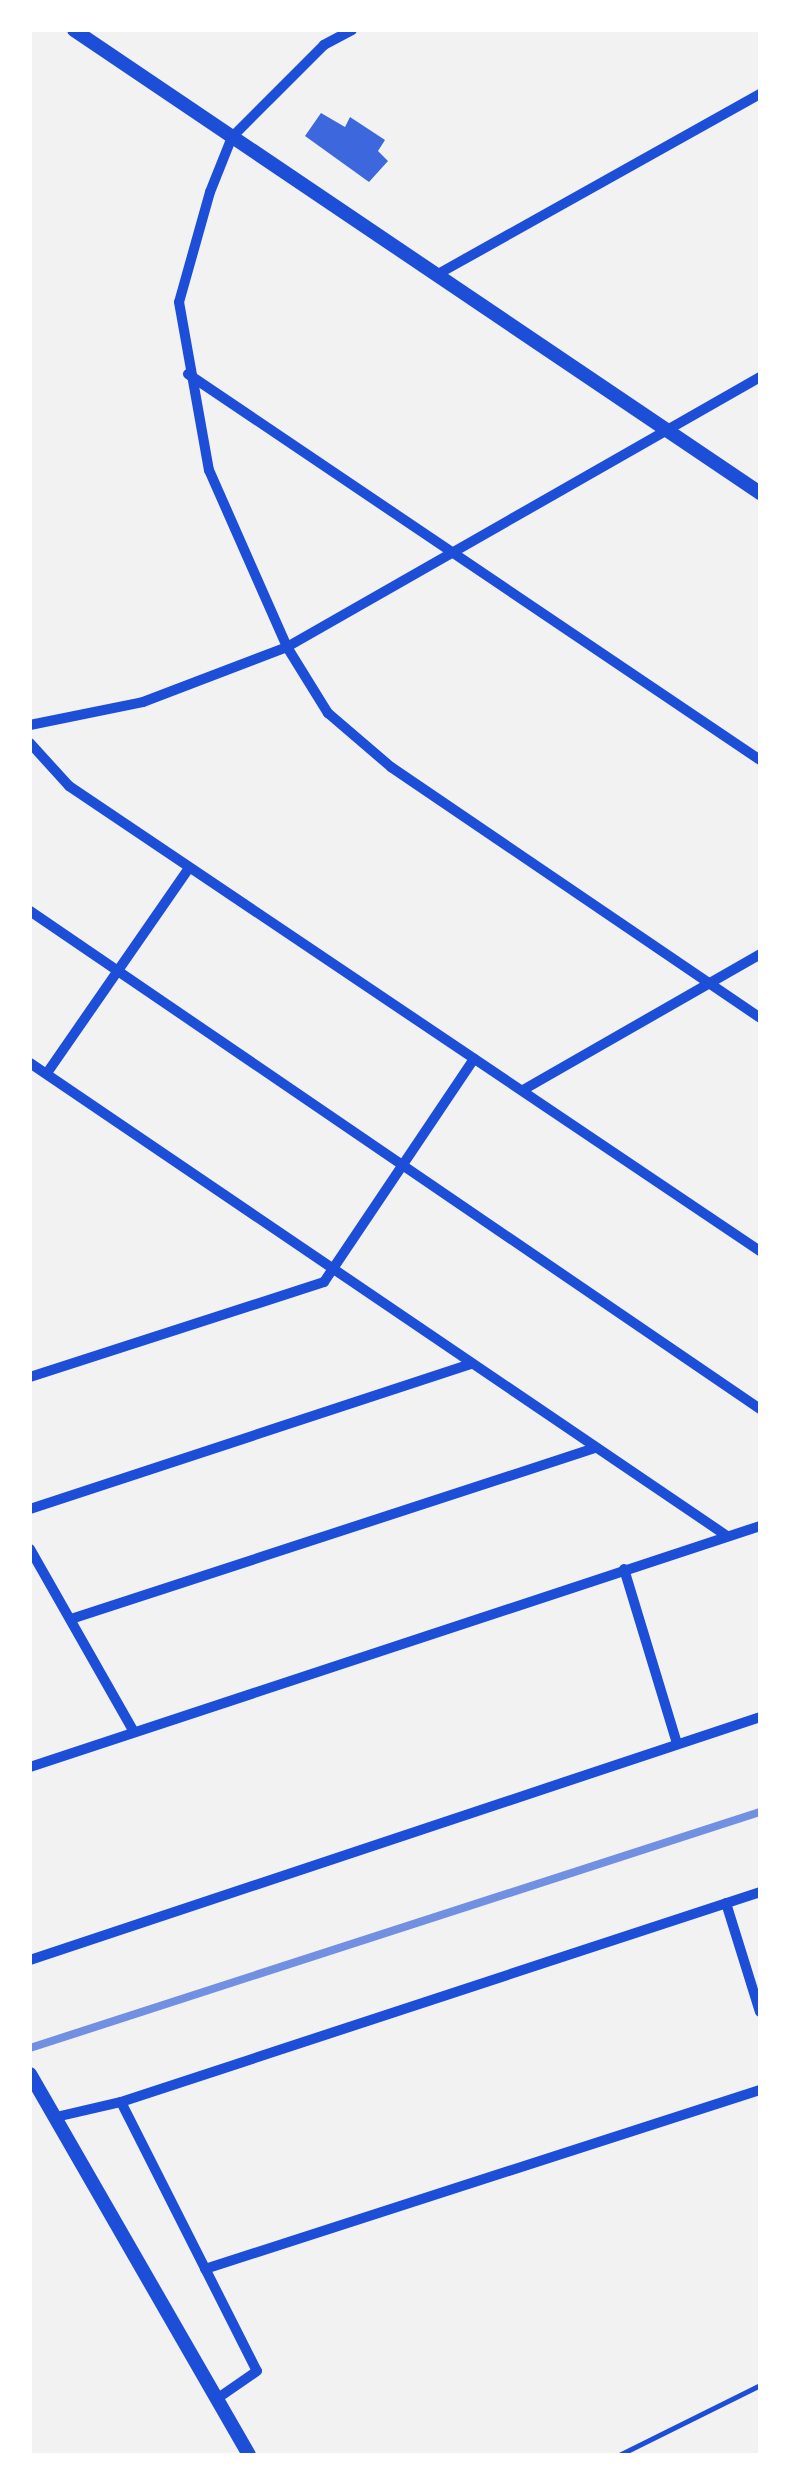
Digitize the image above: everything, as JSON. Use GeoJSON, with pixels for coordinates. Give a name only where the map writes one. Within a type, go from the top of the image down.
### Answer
{"type":"FeatureCollection","features":[{"type":"Feature","properties":{"kind":"street"},"geometry":{"type":"LineString","coordinates":[[352,30],[324,45],[232,137],[179,302],[188,373],[209,470],[287,646],[328,712],[391,767],[760,1018]]}},
{"type":"Feature","properties":{"kind":"street"},"geometry":{"type":"LineString","coordinates":[[82,32],[760,493]]}},
{"type":"Feature","properties":{"kind":"street"},"geometry":{"type":"LineString","coordinates":[[438,274],[760,94]]}},
{"type":"Feature","properties":{"kind":"street"},"geometry":{"type":"LineString","coordinates":[[188,373],[760,760]]}},
{"type":"Feature","properties":{"kind":"street"},"geometry":{"type":"LineString","coordinates":[[30,725],[143,702],[287,646],[760,377]]}},
{"type":"Feature","properties":{"kind":"street"},"geometry":{"type":"LineString","coordinates":[[30,744],[68,786],[760,1251]]}},
{"type":"Feature","properties":{"kind":"street"},"geometry":{"type":"LineString","coordinates":[[47,1073],[189,868]]}},
{"type":"Feature","properties":{"kind":"street"},"geometry":{"type":"LineString","coordinates":[[30,911],[760,1410]]}},
{"type":"Feature","properties":{"kind":"street"},"geometry":{"type":"LineString","coordinates":[[523,1090],[760,954]]}},
{"type":"Feature","properties":{"kind":"street"},"geometry":{"type":"LineString","coordinates":[[30,1377],[324,1282],[474,1059]]}},
{"type":"Feature","properties":{"kind":"street"},"geometry":{"type":"LineString","coordinates":[[30,1062],[728,1536]]}},
{"type":"Feature","properties":{"kind":"street"},"geometry":{"type":"LineString","coordinates":[[30,1508],[471,1364]]}},
{"type":"Feature","properties":{"kind":"street"},"geometry":{"type":"LineString","coordinates":[[71,1619],[595,1448]]}},
{"type":"Feature","properties":{"kind":"street"},"geometry":{"type":"LineString","coordinates":[[30,1767],[760,1526]]}},
{"type":"Feature","properties":{"kind":"street"},"geometry":{"type":"LineString","coordinates":[[30,1549],[134,1732]]}},
{"type":"Feature","properties":{"kind":"street"},"geometry":{"type":"LineString","coordinates":[[624,1570],[677,1743]]}},
{"type":"Feature","properties":{"kind":"street"},"geometry":{"type":"LineString","coordinates":[[31,1957],[760,1717]]}},
{"type":"Feature","properties":{"kind":"street"},"geometry":{"type":"LineString","coordinates":[[56,2117],[121,2102],[760,1892]]}},
{"type":"Feature","properties":{"kind":"street"},"geometry":{"type":"LineString","coordinates":[[726,1903],[760,2012]]}},
{"type":"Feature","properties":{"kind":"street"},"geometry":{"type":"LineString","coordinates":[[30,2074],[249,2455]]}},
{"type":"Feature","properties":{"kind":"street"},"geometry":{"type":"LineString","coordinates":[[205,2269],[760,2090]]}},
{"type":"Feature","properties":{"kind":"street"},"geometry":{"type":"LineString","coordinates":[[121,2102],[257,2371],[218,2398]]}},
{"type":"Feature","properties":{"kind":"lane"},"geometry":{"type":"LineString","coordinates":[[619,2455],[760,2385]]}},
{"type":"Feature","properties":{"kind":"building"},"geometry":{"type":"Polygon","coordinates":[[[321,113],[345,127],[350,117],[385,140],[378,151],[388,161],[369,182],[305,136],[321,113]]]}},
{"type":"Feature","properties":{"kind":"railway"},"geometry":{"type":"LineString","coordinates":[[30,2048],[760,1812]]}}]}
